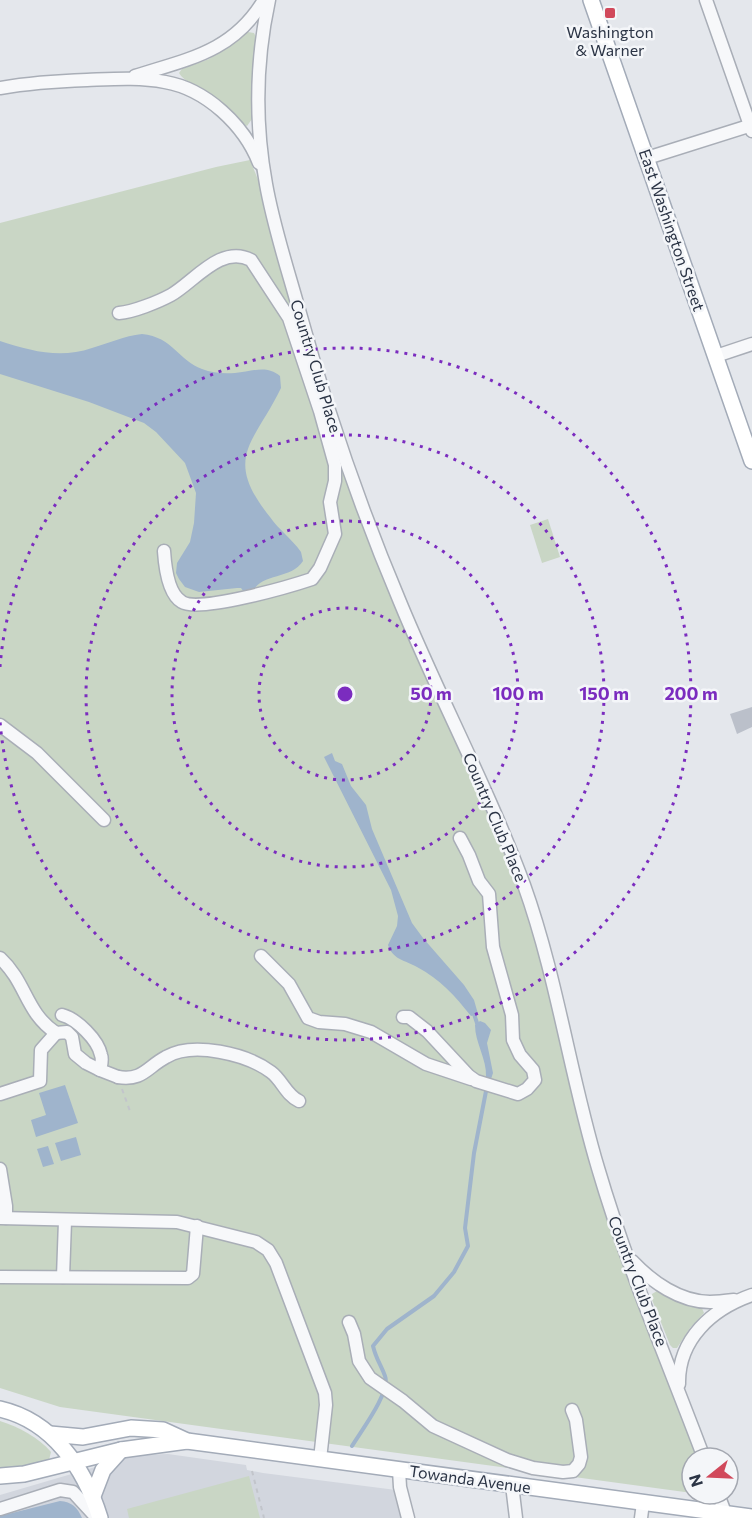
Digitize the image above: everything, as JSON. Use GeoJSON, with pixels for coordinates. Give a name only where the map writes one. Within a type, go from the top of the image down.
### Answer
{"type":"FeatureCollection","features":[{"type":"Feature","properties":{"kind":"main road","name":"East Washington Street"},"geometry":{"type":"LineString","coordinates":[[591,0],[752,461]]}},
{"type":"Feature","properties":{"kind":"main road","name":"Towanda Avenue"},"geometry":{"type":"LineString","coordinates":[[0,1408],[37,1424],[50,1434],[78,1437],[131,1428],[163,1430],[187,1441]]}},
{"type":"Feature","properties":{"kind":"main road"},"geometry":{"type":"LineString","coordinates":[[50,1434],[74,1461],[93,1496],[99,1518]]}},
{"type":"Feature","properties":{"kind":"main road","name":"Towanda Avenue"},"geometry":{"type":"LineString","coordinates":[[0,1476],[24,1474],[121,1450],[187,1441],[512,1485],[642,1511],[752,1518]]}},
{"type":"Feature","properties":{"kind":"main road"},"geometry":{"type":"LineString","coordinates":[[93,1496],[103,1470],[121,1450]]}},
{"type":"Feature","properties":{"kind":"street","name":"Country Club Place"},"geometry":{"type":"LineString","coordinates":[[129,78],[194,58],[223,44],[245,26],[266,0]]}},
{"type":"Feature","properties":{"kind":"street","name":"Country Club Place"},"geometry":{"type":"LineString","coordinates":[[266,0],[258,87],[260,149],[266,184],[301,318],[334,426],[373,535],[400,603],[484,788],[526,893],[554,985],[597,1167],[627,1256],[700,1446]]}},
{"type":"Feature","properties":{"kind":"street"},"geometry":{"type":"LineString","coordinates":[[647,158],[751,127],[706,0]]}},
{"type":"Feature","properties":{"kind":"street","name":"Country Club Place"},"geometry":{"type":"LineString","coordinates":[[0,88],[54,81],[129,78],[180,86],[212,104],[228,118],[252,149],[266,184]]}},
{"type":"Feature","properties":{"kind":"street"},"geometry":{"type":"LineString","coordinates":[[119,313],[128,312],[165,298],[207,268],[226,258],[243,256],[251,260],[270,293],[289,318],[320,411],[334,465],[335,481],[330,502],[335,534],[320,568],[312,579],[239,598],[197,605],[187,604],[179,600],[174,592],[167,573],[164,551]]}},
{"type":"Feature","properties":{"kind":"street"},"geometry":{"type":"LineString","coordinates":[[716,356],[752,344]]}},
{"type":"Feature","properties":{"kind":"street"},"geometry":{"type":"LineString","coordinates":[[0,725],[37,753],[104,820]]}},
{"type":"Feature","properties":{"kind":"street"},"geometry":{"type":"LineString","coordinates":[[261,956],[290,984],[308,1018],[319,1022],[345,1024],[371,1032],[426,1064],[518,1094],[533,1084],[535,1075],[520,1055],[513,1040],[512,1015],[493,947],[489,894],[478,881],[460,838]]}},
{"type":"Feature","properties":{"kind":"street"},"geometry":{"type":"LineString","coordinates":[[0,958],[17,978],[31,1009],[47,1027],[56,1033],[67,1032],[72,1037],[75,1054],[100,1070],[118,1077],[137,1077],[173,1053],[212,1050],[254,1062],[271,1072],[293,1099],[299,1101]]}},
{"type":"Feature","properties":{"kind":"street"},"geometry":{"type":"LineString","coordinates":[[62,1016],[75,1021],[96,1043],[102,1059],[100,1070]]}},
{"type":"Feature","properties":{"kind":"street"},"geometry":{"type":"LineString","coordinates":[[403,1017],[409,1017],[427,1031],[482,1082]]}},
{"type":"Feature","properties":{"kind":"street"},"geometry":{"type":"LineString","coordinates":[[0,1094],[40,1081],[41,1050],[56,1033]]}},
{"type":"Feature","properties":{"kind":"street"},"geometry":{"type":"LineString","coordinates":[[0,1170],[6,1206],[3,1218],[177,1222],[256,1242],[268,1250],[276,1263],[325,1393],[326,1405],[320,1459]]}},
{"type":"Feature","properties":{"kind":"street"},"geometry":{"type":"LineString","coordinates":[[63,1277],[65,1221]]}},
{"type":"Feature","properties":{"kind":"street"},"geometry":{"type":"LineString","coordinates":[[0,1277],[188,1278],[193,1274],[197,1226]]}},
{"type":"Feature","properties":{"kind":"street"},"geometry":{"type":"LineString","coordinates":[[627,1256],[655,1282],[698,1301],[711,1302],[746,1297]]}},
{"type":"Feature","properties":{"kind":"street"},"geometry":{"type":"LineString","coordinates":[[680,1392],[679,1371],[686,1347],[693,1335],[721,1310],[746,1297]]}},
{"type":"Feature","properties":{"kind":"street"},"geometry":{"type":"LineString","coordinates":[[350,1322],[361,1368],[370,1378],[433,1426],[522,1466],[563,1472],[575,1469],[581,1457],[576,1420],[572,1410]]}},
{"type":"Feature","properties":{"kind":"street"},"geometry":{"type":"LineString","coordinates":[[399,1470],[399,1487],[408,1518]]}},
{"type":"Feature","properties":{"kind":"street"},"geometry":{"type":"LineString","coordinates":[[512,1485],[516,1518]]}},
{"type":"Feature","properties":{"kind":"street"},"geometry":{"type":"LineString","coordinates":[[0,1509],[60,1490],[73,1492],[99,1518]]}},
{"type":"Feature","properties":{"kind":"path"},"geometry":{"type":"LineString","coordinates":[[118,1077],[131,1114]]}},
{"type":"Feature","properties":{"kind":"path"},"geometry":{"type":"LineString","coordinates":[[252,1471],[264,1518]]}},
{"type":"Feature","properties":{"kind":"shaded area"},"geometry":{"type":"Polygon","coordinates":[[[168,1454],[246,1465],[247,1470],[263,1473],[396,1490],[405,1518],[0,1518],[0,1495],[126,1458],[168,1454]]]}},
{"type":"Feature","properties":{"kind":"green space"},"geometry":{"type":"Polygon","coordinates":[[[248,32],[254,33],[256,37],[252,79],[252,119],[247,126],[214,96],[187,81],[179,73],[182,69],[209,59],[248,32]]]}},
{"type":"Feature","properties":{"kind":"green space"},"geometry":{"type":"Polygon","coordinates":[[[250,160],[259,182],[291,306],[316,386],[385,584],[479,790],[518,887],[546,978],[590,1167],[614,1238],[692,1446],[680,1446],[680,1491],[60,1407],[0,1388],[0,223],[250,160]]]}},
{"type":"Feature","properties":{"kind":"green space"},"geometry":{"type":"Polygon","coordinates":[[[548,519],[560,557],[542,563],[530,525],[548,519]]]}},
{"type":"Feature","properties":{"kind":"green space"},"geometry":{"type":"Polygon","coordinates":[[[657,1291],[701,1306],[704,1313],[690,1328],[677,1348],[670,1345],[651,1297],[657,1291]]]}},
{"type":"Feature","properties":{"kind":"green space"},"geometry":{"type":"Polygon","coordinates":[[[0,1421],[34,1437],[51,1452],[49,1460],[42,1464],[0,1469],[0,1421]]]}},
{"type":"Feature","properties":{"kind":"green space"},"geometry":{"type":"Polygon","coordinates":[[[249,1476],[260,1518],[129,1518],[127,1509],[249,1476]]]}},
{"type":"Feature","properties":{"kind":"water"},"geometry":{"type":"Polygon","coordinates":[[[142,334],[153,336],[169,344],[187,361],[206,370],[235,373],[269,370],[280,376],[281,388],[253,438],[247,451],[245,465],[256,497],[274,522],[301,552],[303,561],[292,571],[263,581],[254,590],[244,592],[241,588],[237,588],[199,592],[185,587],[176,573],[177,563],[190,542],[196,493],[185,463],[156,432],[144,423],[89,402],[0,374],[0,341],[34,351],[68,353],[142,334]]]}},
{"type":"Feature","properties":{"kind":"water"},"geometry":{"type":"Polygon","coordinates":[[[332,753],[335,761],[342,764],[351,786],[366,805],[372,829],[412,923],[464,985],[474,1000],[478,1014],[471,1016],[440,983],[425,972],[396,957],[390,950],[388,945],[397,926],[398,916],[391,890],[324,757],[332,753]]]}},
{"type":"Feature","properties":{"kind":"water"},"geometry":{"type":"Polygon","coordinates":[[[480,1021],[491,1030],[487,1043],[493,1073],[491,1079],[486,1077],[485,1064],[477,1038],[475,1025],[480,1021]]]}},
{"type":"Feature","properties":{"kind":"water"},"geometry":{"type":"Polygon","coordinates":[[[65,1085],[78,1123],[36,1137],[31,1120],[46,1115],[39,1093],[65,1085]]]}},
{"type":"Feature","properties":{"kind":"water"},"geometry":{"type":"Polygon","coordinates":[[[76,1137],[81,1155],[61,1161],[55,1143],[76,1137]]]}},
{"type":"Feature","properties":{"kind":"water"},"geometry":{"type":"Polygon","coordinates":[[[48,1146],[54,1164],[43,1167],[37,1149],[48,1146]]]}},
{"type":"Feature","properties":{"kind":"water"},"geometry":{"type":"Polygon","coordinates":[[[60,1501],[74,1506],[82,1518],[0,1518],[0,1516],[60,1501]]]}},
{"type":"Feature","properties":{"kind":"building"},"geometry":{"type":"Polygon","coordinates":[[[752,707],[752,727],[737,734],[730,714],[752,707]]]}},
{"type":"Feature","properties":{"kind":"waterway"},"geometry":{"type":"LineString","coordinates":[[473,1011],[478,1026]]}},
{"type":"Feature","properties":{"kind":"waterway"},"geometry":{"type":"LineString","coordinates":[[352,1446],[380,1401],[386,1383],[373,1346],[387,1329],[434,1296],[454,1272],[468,1246],[465,1228],[474,1153],[487,1086]]}},
{"type":"Feature","properties":{"kind":"place","name":"Washington & Warner"},"geometry":{"type":"Point","coordinates":[610,13]}}]}
